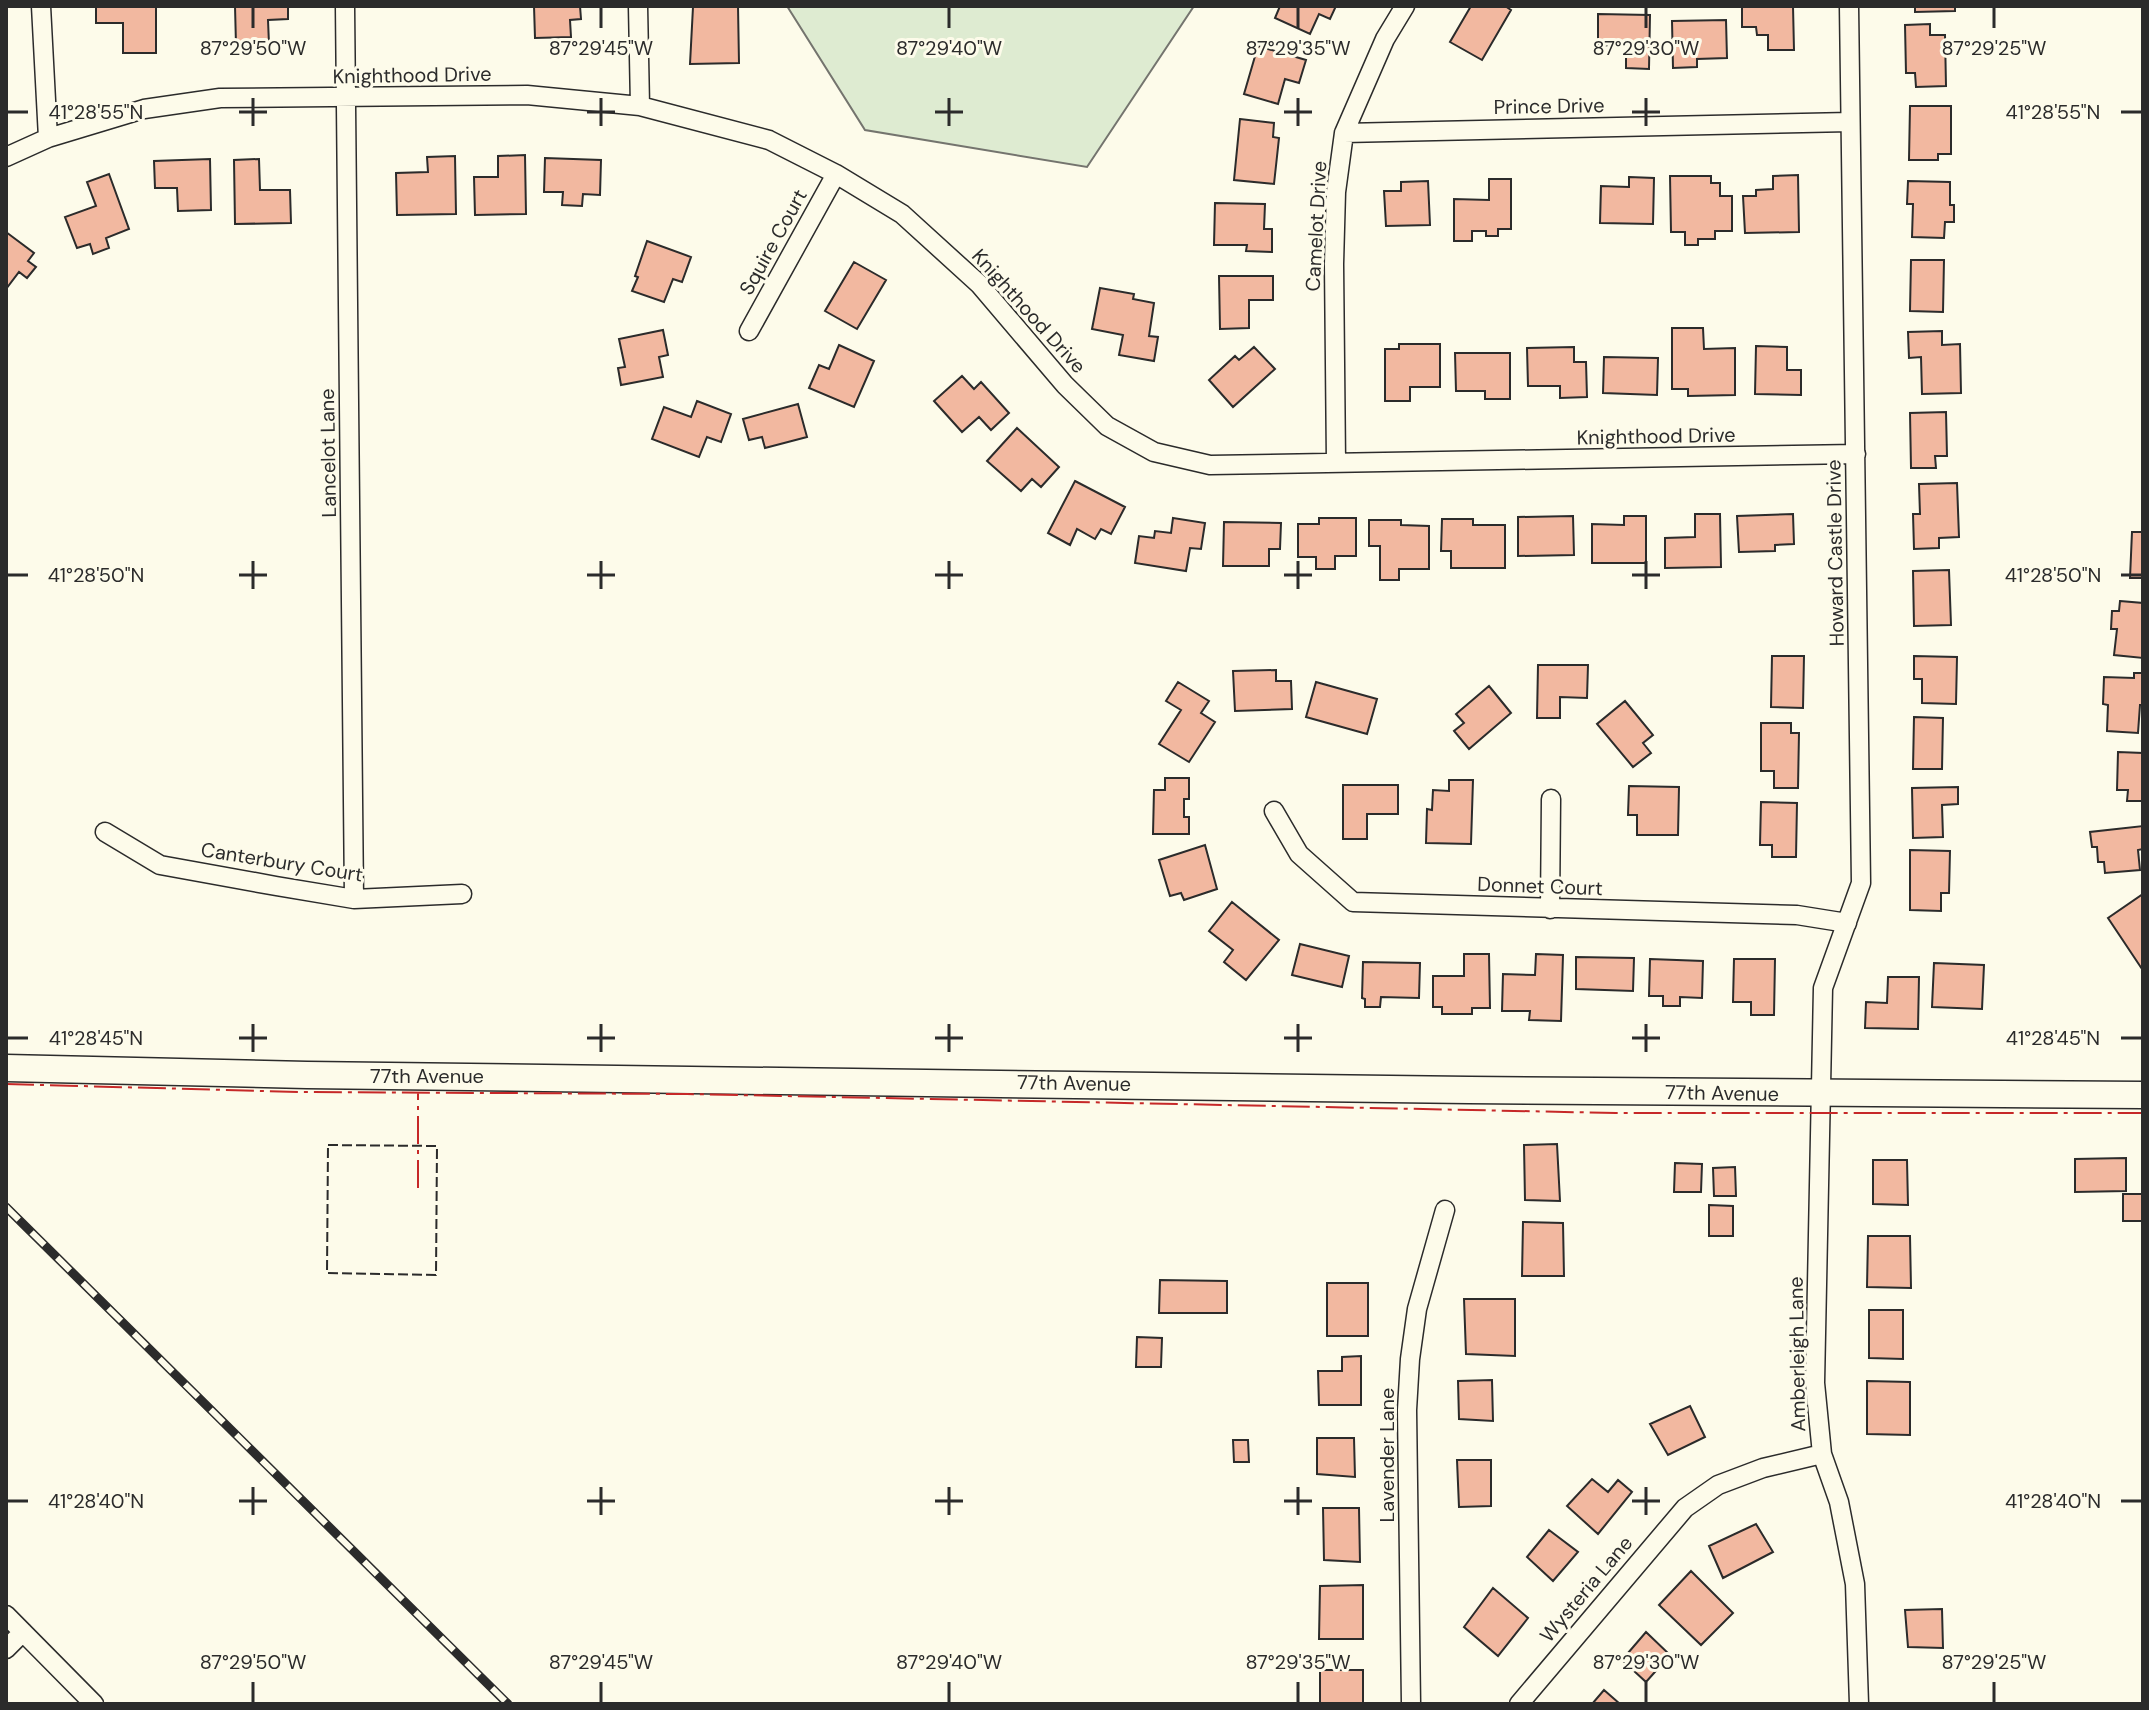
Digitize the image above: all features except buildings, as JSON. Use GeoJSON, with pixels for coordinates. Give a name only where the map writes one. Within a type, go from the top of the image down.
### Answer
{"type":"FeatureCollection","features":[{"type":"Feature","properties":{"kind":"street"},"geometry":{"type":"LineString","coordinates":[[41,6],[48,138]]}},
{"type":"Feature","properties":{"kind":"street","name":"Lancelot Lane"},"geometry":{"type":"LineString","coordinates":[[345,6],[354,899]]}},
{"type":"Feature","properties":{"kind":"street"},"geometry":{"type":"LineString","coordinates":[[638,6],[640,106]]}},
{"type":"Feature","properties":{"kind":"street","name":"Camelot Drive"},"geometry":{"type":"LineString","coordinates":[[1336,463],[1334,264],[1336,192],[1344,133],[1385,39],[1405,6]]}},
{"type":"Feature","properties":{"kind":"street","name":"Howard Castle Drive"},"geometry":{"type":"LineString","coordinates":[[1821,1094],[1823,988],[1861,883],[1849,6]]}},
{"type":"Feature","properties":{"kind":"street","name":"Knighthood Drive"},"geometry":{"type":"LineString","coordinates":[[6,157],[48,138],[144,109],[205,100],[527,95],[640,106],[769,140],[836,174],[902,214],[979,284],[1065,385],[1107,426],[1154,452],[1210,465],[1856,454]]}},
{"type":"Feature","properties":{"kind":"street","name":"Prince Drive"},"geometry":{"type":"LineString","coordinates":[[1344,133],[1850,122]]}},
{"type":"Feature","properties":{"kind":"street","name":"Squire Court"},"geometry":{"type":"LineString","coordinates":[[749,331],[836,174]]}},
{"type":"Feature","properties":{"kind":"street"},"geometry":{"type":"LineString","coordinates":[[1550,909],[1551,799]]}},
{"type":"Feature","properties":{"kind":"street","name":"Donnet Court"},"geometry":{"type":"LineString","coordinates":[[1274,811],[1299,854],[1353,902],[1797,915],[1847,923]]}},
{"type":"Feature","properties":{"kind":"street","name":"Canterbury Court"},"geometry":{"type":"LineString","coordinates":[[105,832],[160,865],[354,899],[462,894]]}},
{"type":"Feature","properties":{"kind":"street","name":"77th Avenue"},"geometry":{"type":"LineString","coordinates":[[6,1068],[291,1075],[1821,1094],[2143,1095]]}},
{"type":"Feature","properties":{"kind":"street","name":"Amberleigh Lane"},"geometry":{"type":"LineString","coordinates":[[1821,1094],[1815,1383],[1822,1454],[1851,1550],[1858,1620],[1859,1704]]}},
{"type":"Feature","properties":{"kind":"street","name":"Lavender Lane"},"geometry":{"type":"LineString","coordinates":[[1411,1704],[1407,1410],[1410,1359],[1417,1309],[1445,1210]]}},
{"type":"Feature","properties":{"kind":"street","name":"Wysteria Lane"},"geometry":{"type":"LineString","coordinates":[[1519,1704],[1685,1508],[1718,1485],[1763,1468],[1822,1454]]}},
{"type":"Feature","properties":{"kind":"street"},"geometry":{"type":"LineString","coordinates":[[6,1615],[94,1704]]}},
{"type":"Feature","properties":{"kind":"street"},"geometry":{"type":"LineString","coordinates":[[6,1649],[23,1632]]}},
{"type":"Feature","properties":{"kind":"green space"},"geometry":{"type":"Polygon","coordinates":[[[787,6],[1194,6],[1087,167],[865,130],[787,6]]]}},
{"type":"Feature","properties":{"kind":"railway"},"geometry":{"type":"LineString","coordinates":[[6,1207],[508,1704]]}},
{"type":"Feature","properties":{"kind":"fence"},"geometry":{"type":"LineString","coordinates":[[328,1145],[437,1146],[436,1275],[327,1273],[328,1145]]}},
{"type":"Feature","properties":{"kind":"power"},"geometry":{"type":"LineString","coordinates":[[6,1084],[301,1092],[687,1094],[1616,1113],[2143,1113]]}},
{"type":"Feature","properties":{"kind":"power"},"geometry":{"type":"LineString","coordinates":[[418,1092],[418,1188]]}}]}
